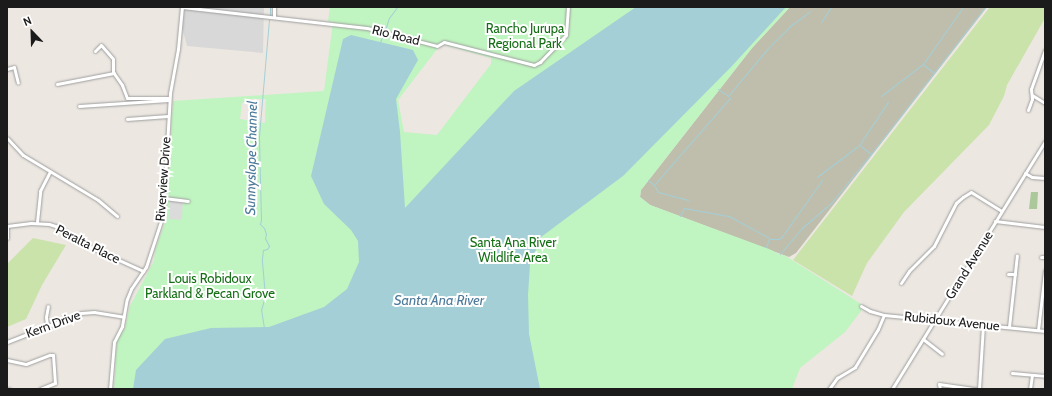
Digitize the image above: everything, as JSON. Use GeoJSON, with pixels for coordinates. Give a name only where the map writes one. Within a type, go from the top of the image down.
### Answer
{"type":"FeatureCollection","features":[{"type":"Feature","properties":{"kind":"street","name":"Rio Road"},"geometry":{"type":"LineString","coordinates":[[182,7],[367,28],[437,46],[444,42],[534,65],[540,62],[566,35],[568,7]]}},
{"type":"Feature","properties":{"kind":"street","name":"Riverview Drive"},"geometry":{"type":"LineString","coordinates":[[110,389],[114,342],[124,317],[131,289],[143,271],[162,222],[169,99],[178,49],[182,7]]}},
{"type":"Feature","properties":{"kind":"street"},"geometry":{"type":"LineString","coordinates":[[271,17],[274,7]]}},
{"type":"Feature","properties":{"kind":"street"},"geometry":{"type":"LineString","coordinates":[[95,51],[98,46],[102,46],[112,59],[114,73],[122,84],[129,100]]}},
{"type":"Feature","properties":{"kind":"street"},"geometry":{"type":"LineString","coordinates":[[1028,110],[1032,89],[1045,50]]}},
{"type":"Feature","properties":{"kind":"street"},"geometry":{"type":"LineString","coordinates":[[7,69],[14,67],[18,83]]}},
{"type":"Feature","properties":{"kind":"street"},"geometry":{"type":"LineString","coordinates":[[57,84],[114,73]]}},
{"type":"Feature","properties":{"kind":"street"},"geometry":{"type":"LineString","coordinates":[[1032,95],[1045,103]]}},
{"type":"Feature","properties":{"kind":"street"},"geometry":{"type":"LineString","coordinates":[[79,106],[129,100],[169,99]]}},
{"type":"Feature","properties":{"kind":"street"},"geometry":{"type":"LineString","coordinates":[[127,119],[168,116]]}},
{"type":"Feature","properties":{"kind":"street"},"geometry":{"type":"LineString","coordinates":[[7,138],[23,155],[98,200],[117,216]]}},
{"type":"Feature","properties":{"kind":"street","name":"Grand Avenue"},"geometry":{"type":"LineString","coordinates":[[892,389],[1045,141]]}},
{"type":"Feature","properties":{"kind":"street"},"geometry":{"type":"LineString","coordinates":[[36,222],[40,191],[50,171]]}},
{"type":"Feature","properties":{"kind":"street"},"geometry":{"type":"LineString","coordinates":[[1025,173],[1032,177],[1045,178]]}},
{"type":"Feature","properties":{"kind":"street"},"geometry":{"type":"LineString","coordinates":[[901,283],[909,271],[934,246],[956,203],[971,192],[1002,211]]}},
{"type":"Feature","properties":{"kind":"street"},"geometry":{"type":"LineString","coordinates":[[164,198],[188,201]]}},
{"type":"Feature","properties":{"kind":"street"},"geometry":{"type":"LineString","coordinates":[[995,221],[1045,227]]}},
{"type":"Feature","properties":{"kind":"street","name":"Peralta Place"},"geometry":{"type":"LineString","coordinates":[[7,226],[36,222],[58,227],[86,245],[143,271]]}},
{"type":"Feature","properties":{"kind":"street"},"geometry":{"type":"LineString","coordinates":[[7,226],[7,238]]}},
{"type":"Feature","properties":{"kind":"street"},"geometry":{"type":"LineString","coordinates":[[1009,327],[1017,255]]}},
{"type":"Feature","properties":{"kind":"street"},"geometry":{"type":"LineString","coordinates":[[1038,330],[1045,270]]}},
{"type":"Feature","properties":{"kind":"street"},"geometry":{"type":"LineString","coordinates":[[1008,274],[1015,274]]}},
{"type":"Feature","properties":{"kind":"street"},"geometry":{"type":"LineString","coordinates":[[47,325],[46,317],[48,306]]}},
{"type":"Feature","properties":{"kind":"street","name":"Rubidoux Avenue"},"geometry":{"type":"LineString","coordinates":[[861,306],[870,311],[884,315],[1045,331]]}},
{"type":"Feature","properties":{"kind":"street","name":"Kern Drive"},"geometry":{"type":"LineString","coordinates":[[7,342],[47,325],[85,312],[124,317]]}},
{"type":"Feature","properties":{"kind":"street"},"geometry":{"type":"LineString","coordinates":[[829,389],[837,378],[855,367],[878,329],[884,315]]}},
{"type":"Feature","properties":{"kind":"street"},"geometry":{"type":"LineString","coordinates":[[940,389],[939,384],[978,389],[983,325]]}},
{"type":"Feature","properties":{"kind":"street"},"geometry":{"type":"LineString","coordinates":[[923,339],[942,354]]}},
{"type":"Feature","properties":{"kind":"street"},"geometry":{"type":"LineString","coordinates":[[7,360],[26,364],[52,355],[55,382],[40,389]]}},
{"type":"Feature","properties":{"kind":"street"},"geometry":{"type":"LineString","coordinates":[[1012,373],[1045,376]]}},
{"type":"Feature","properties":{"kind":"street"},"geometry":{"type":"LineString","coordinates":[[1030,389],[1032,375]]}},
{"type":"Feature","properties":{"kind":"shaded area"},"geometry":{"type":"Polygon","coordinates":[[[185,7],[264,7],[263,53],[187,46],[182,27],[185,7]]]}},
{"type":"Feature","properties":{"kind":"shaded area"},"geometry":{"type":"Polygon","coordinates":[[[790,7],[987,7],[796,253],[789,257],[650,205],[640,197],[641,190],[752,48],[790,7]]]}},
{"type":"Feature","properties":{"kind":"shaded area"},"geometry":{"type":"Polygon","coordinates":[[[170,201],[183,202],[182,220],[169,219],[170,201]]]}},
{"type":"Feature","properties":{"kind":"green space","name":"Santa Ana River Wildlife Area"},"geometry":{"type":"Polygon","coordinates":[[[330,7],[790,7],[752,48],[641,190],[640,197],[650,205],[784,255],[861,304],[861,311],[845,332],[800,368],[792,389],[114,389],[117,340],[125,328],[130,306],[154,261],[155,250],[166,220],[173,101],[324,91],[333,22],[328,21],[330,7]],[[441,44],[398,100],[404,132],[437,135],[491,64],[491,58],[441,44]],[[248,99],[242,103],[240,119],[265,123],[266,99],[248,99]]]}},
{"type":"Feature","properties":{"kind":"green space"},"geometry":{"type":"Polygon","coordinates":[[[990,7],[1045,7],[1045,18],[1007,85],[1004,96],[989,125],[904,212],[867,263],[852,296],[793,260],[990,7]]]}},
{"type":"Feature","properties":{"kind":"green space"},"geometry":{"type":"Polygon","coordinates":[[[1031,192],[1038,192],[1037,209],[1029,209],[1031,192]]]}},
{"type":"Feature","properties":{"kind":"green space"},"geometry":{"type":"Polygon","coordinates":[[[33,238],[66,245],[42,285],[26,319],[7,327],[7,264],[33,238]]]}},
{"type":"Feature","properties":{"kind":"water","name":"Santa Ana River"},"geometry":{"type":"Polygon","coordinates":[[[636,7],[786,7],[731,67],[623,176],[541,237],[530,264],[528,295],[529,334],[540,389],[133,389],[136,370],[165,339],[211,328],[269,327],[324,307],[347,289],[359,262],[358,241],[351,230],[324,204],[311,176],[343,39],[351,35],[413,50],[418,60],[396,99],[400,132],[405,208],[514,91],[636,7]]]}},
{"type":"Feature","properties":{"kind":"waterway","name":"Sunnyslope Channel"},"geometry":{"type":"LineString","coordinates":[[270,7],[270,15]]}},
{"type":"Feature","properties":{"kind":"waterway"},"geometry":{"type":"LineString","coordinates":[[385,30],[389,18],[397,7]]}},
{"type":"Feature","properties":{"kind":"waterway"},"geometry":{"type":"LineString","coordinates":[[821,22],[831,7]]}},
{"type":"Feature","properties":{"kind":"waterway"},"geometry":{"type":"LineString","coordinates":[[934,73],[923,64],[963,7]]}},
{"type":"Feature","properties":{"kind":"waterway"},"geometry":{"type":"LineString","coordinates":[[780,254],[802,228],[832,202],[985,7]]}},
{"type":"Feature","properties":{"kind":"waterway"},"geometry":{"type":"LineString","coordinates":[[718,89],[728,96],[768,48],[789,27],[810,11]]}},
{"type":"Feature","properties":{"kind":"waterway","name":"Sunnyslope Channel"},"geometry":{"type":"LineString","coordinates":[[264,328],[261,310],[265,296],[262,259],[263,250],[267,249],[269,246],[265,238],[266,234],[264,228],[260,224],[259,136],[269,19]]}},
{"type":"Feature","properties":{"kind":"waterway"},"geometry":{"type":"LineString","coordinates":[[380,42],[383,35]]}},
{"type":"Feature","properties":{"kind":"waterway"},"geometry":{"type":"LineString","coordinates":[[881,96],[923,64]]}},
{"type":"Feature","properties":{"kind":"waterway"},"geometry":{"type":"LineString","coordinates":[[648,180],[654,185],[730,98]]}},
{"type":"Feature","properties":{"kind":"waterway"},"geometry":{"type":"LineString","coordinates":[[871,154],[859,145],[888,102]]}},
{"type":"Feature","properties":{"kind":"waterway"},"geometry":{"type":"LineString","coordinates":[[817,177],[858,146]]}},
{"type":"Feature","properties":{"kind":"waterway"},"geometry":{"type":"LineString","coordinates":[[766,247],[769,239],[781,238],[822,180]]}},
{"type":"Feature","properties":{"kind":"waterway"},"geometry":{"type":"LineString","coordinates":[[654,185],[658,192],[688,200]]}},
{"type":"Feature","properties":{"kind":"waterway"},"geometry":{"type":"LineString","coordinates":[[680,216],[684,208],[728,216]]}},
{"type":"Feature","properties":{"kind":"waterway"},"geometry":{"type":"LineString","coordinates":[[729,216],[769,238]]}},
{"type":"Feature","properties":{"kind":"park label","name":"Rancho Jurupa Regional Park"},"geometry":{"type":"Point","coordinates":[525,36]}},
{"type":"Feature","properties":{"kind":"park label","name":"Louis Robidoux Parkland & Pecan Grove"},"geometry":{"type":"Point","coordinates":[210,286]}}]}
